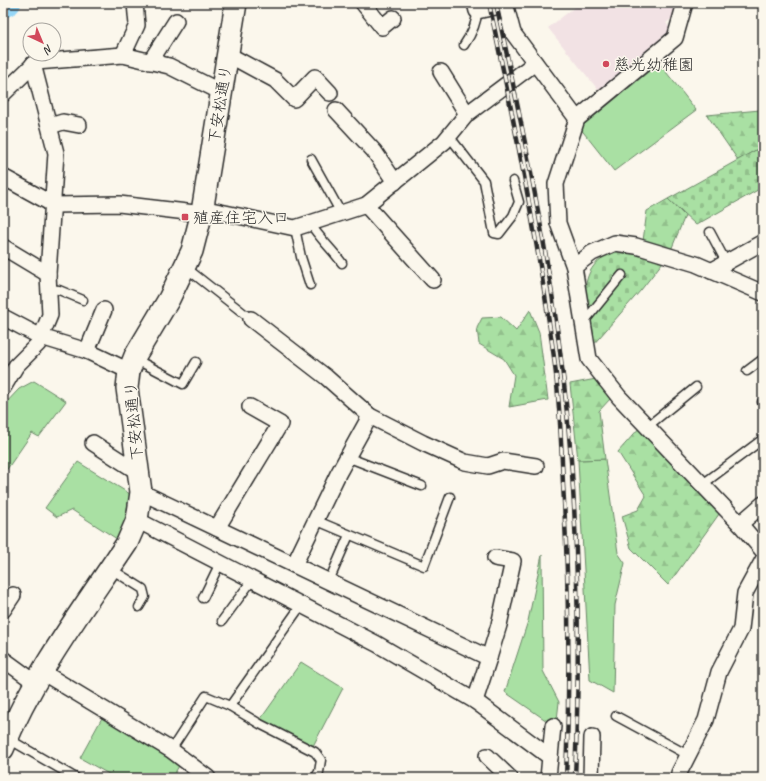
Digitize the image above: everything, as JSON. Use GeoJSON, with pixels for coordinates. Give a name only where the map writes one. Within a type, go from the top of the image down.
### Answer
{"type":"FeatureCollection","features":[{"type":"Feature","properties":{"kind":"street"},"geometry":{"type":"LineString","coordinates":[[123,55],[137,25],[135,3]]}},
{"type":"Feature","properties":{"kind":"street","name":"下安松通り"},"geometry":{"type":"LineString","coordinates":[[5,744],[39,678],[127,543],[137,520],[139,482],[127,388],[132,365],[170,299],[185,267],[202,212],[236,3]]}},
{"type":"Feature","properties":{"kind":"street"},"geometry":{"type":"LineString","coordinates":[[363,3],[382,27],[393,18]]}},
{"type":"Feature","properties":{"kind":"street"},"geometry":{"type":"LineString","coordinates":[[685,3],[675,38],[577,119],[556,184],[558,223],[574,268],[589,358],[619,397],[703,484],[763,550]]}},
{"type":"Feature","properties":{"kind":"street"},"geometry":{"type":"LineString","coordinates":[[476,7],[505,4],[513,32],[577,119]]}},
{"type":"Feature","properties":{"kind":"street"},"geometry":{"type":"LineString","coordinates":[[150,62],[176,21]]}},
{"type":"Feature","properties":{"kind":"street"},"geometry":{"type":"LineString","coordinates":[[227,54],[276,80],[294,99],[315,77],[330,93]]}},
{"type":"Feature","properties":{"kind":"street"},"geometry":{"type":"LineString","coordinates":[[3,94],[33,64],[123,55],[169,66],[221,92]]}},
{"type":"Feature","properties":{"kind":"street"},"geometry":{"type":"LineString","coordinates":[[3,177],[54,205],[119,204],[195,213],[211,210],[295,228],[366,205],[444,142],[467,114],[535,63]]}},
{"type":"Feature","properties":{"kind":"street"},"geometry":{"type":"LineString","coordinates":[[3,388],[16,366],[38,344],[50,315],[48,274],[54,205],[56,153],[33,64]]}},
{"type":"Feature","properties":{"kind":"street"},"geometry":{"type":"LineString","coordinates":[[441,72],[467,114]]}},
{"type":"Feature","properties":{"kind":"street"},"geometry":{"type":"LineString","coordinates":[[336,110],[374,151],[395,182]]}},
{"type":"Feature","properties":{"kind":"street"},"geometry":{"type":"LineString","coordinates":[[50,126],[63,122],[79,125]]}},
{"type":"Feature","properties":{"kind":"street"},"geometry":{"type":"LineString","coordinates":[[366,205],[433,280]]}},
{"type":"Feature","properties":{"kind":"street"},"geometry":{"type":"LineString","coordinates":[[711,271],[763,242]]}},
{"type":"Feature","properties":{"kind":"street"},"geometry":{"type":"LineString","coordinates":[[574,268],[592,254],[615,244],[654,250],[696,264],[763,293]]}},
{"type":"Feature","properties":{"kind":"street"},"geometry":{"type":"LineString","coordinates":[[3,247],[48,274]]}},
{"type":"Feature","properties":{"kind":"street"},"geometry":{"type":"LineString","coordinates":[[87,351],[104,310]]}},
{"type":"Feature","properties":{"kind":"street"},"geometry":{"type":"LineString","coordinates":[[3,317],[40,337],[132,365]]}},
{"type":"Feature","properties":{"kind":"street"},"geometry":{"type":"LineString","coordinates":[[251,319],[326,377],[370,416],[423,443],[465,462],[488,466],[503,461],[536,466]]}},
{"type":"Feature","properties":{"kind":"street"},"geometry":{"type":"LineString","coordinates":[[218,528],[280,424],[250,407]]}},
{"type":"Feature","properties":{"kind":"street"},"geometry":{"type":"LineString","coordinates":[[294,565],[347,457],[370,416]]}},
{"type":"Feature","properties":{"kind":"street"},"geometry":{"type":"LineString","coordinates":[[92,443],[139,482],[218,528],[489,658]]}},
{"type":"Feature","properties":{"kind":"street"},"geometry":{"type":"LineString","coordinates":[[740,524],[763,504]]}},
{"type":"Feature","properties":{"kind":"street"},"geometry":{"type":"LineString","coordinates":[[137,520],[377,644],[475,701],[550,757]]}},
{"type":"Feature","properties":{"kind":"street"},"geometry":{"type":"LineString","coordinates":[[475,701],[499,625],[513,562],[494,558]]}},
{"type":"Feature","properties":{"kind":"street"},"geometry":{"type":"LineString","coordinates":[[680,778],[679,773],[706,720],[719,672],[741,629],[745,593],[763,560]]}},
{"type":"Feature","properties":{"kind":"street"},"geometry":{"type":"LineString","coordinates":[[3,610],[13,595]]}},
{"type":"Feature","properties":{"kind":"street"},"geometry":{"type":"LineString","coordinates":[[3,660],[171,750],[201,776]]}},
{"type":"Feature","properties":{"kind":"street"},"geometry":{"type":"LineString","coordinates":[[548,778],[552,726]]}},
{"type":"Feature","properties":{"kind":"street"},"geometry":{"type":"LineString","coordinates":[[591,778],[592,737]]}},
{"type":"Feature","properties":{"kind":"street"},"geometry":{"type":"LineString","coordinates":[[487,756],[510,778]]}},
{"type":"Feature","properties":{"kind":"lane"},"geometry":{"type":"LineString","coordinates":[[464,44],[477,18],[476,7]]}},
{"type":"Feature","properties":{"kind":"lane"},"geometry":{"type":"LineString","coordinates":[[449,136],[484,181],[494,232],[499,234],[513,216],[519,202],[513,181]]}},
{"type":"Feature","properties":{"kind":"lane"},"geometry":{"type":"LineString","coordinates":[[311,159],[341,213]]}},
{"type":"Feature","properties":{"kind":"lane"},"geometry":{"type":"LineString","coordinates":[[310,224],[316,234],[332,249],[342,263]]}},
{"type":"Feature","properties":{"kind":"lane"},"geometry":{"type":"LineString","coordinates":[[295,228],[300,256],[310,285]]}},
{"type":"Feature","properties":{"kind":"lane"},"geometry":{"type":"LineString","coordinates":[[710,232],[726,262]]}},
{"type":"Feature","properties":{"kind":"lane"},"geometry":{"type":"LineString","coordinates":[[185,267],[251,319]]}},
{"type":"Feature","properties":{"kind":"lane"},"geometry":{"type":"LineString","coordinates":[[583,323],[622,275]]}},
{"type":"Feature","properties":{"kind":"lane"},"geometry":{"type":"LineString","coordinates":[[48,289],[59,290],[83,300]]}},
{"type":"Feature","properties":{"kind":"lane"},"geometry":{"type":"LineString","coordinates":[[747,371],[763,359]]}},
{"type":"Feature","properties":{"kind":"lane"},"geometry":{"type":"LineString","coordinates":[[132,365],[183,384],[196,362]]}},
{"type":"Feature","properties":{"kind":"lane"},"geometry":{"type":"LineString","coordinates":[[648,426],[696,387]]}},
{"type":"Feature","properties":{"kind":"lane"},"geometry":{"type":"LineString","coordinates":[[703,484],[763,439]]}},
{"type":"Feature","properties":{"kind":"lane"},"geometry":{"type":"LineString","coordinates":[[347,457],[422,486]]}},
{"type":"Feature","properties":{"kind":"lane"},"geometry":{"type":"LineString","coordinates":[[315,520],[424,566],[450,497]]}},
{"type":"Feature","properties":{"kind":"lane"},"geometry":{"type":"LineString","coordinates":[[329,581],[349,535]]}},
{"type":"Feature","properties":{"kind":"lane"},"geometry":{"type":"LineString","coordinates":[[203,598],[220,562]]}},
{"type":"Feature","properties":{"kind":"lane"},"geometry":{"type":"LineString","coordinates":[[110,569],[143,589],[145,597],[139,608]]}},
{"type":"Feature","properties":{"kind":"lane"},"geometry":{"type":"LineString","coordinates":[[222,621],[253,579]]}},
{"type":"Feature","properties":{"kind":"lane"},"geometry":{"type":"LineString","coordinates":[[230,706],[302,604]]}},
{"type":"Feature","properties":{"kind":"lane"},"geometry":{"type":"LineString","coordinates":[[171,750],[206,696],[230,706],[260,724],[315,752],[321,760],[319,772],[315,778]]}},
{"type":"Feature","properties":{"kind":"lane"},"geometry":{"type":"LineString","coordinates":[[616,716],[688,755]]}},
{"type":"Feature","properties":{"kind":"lane"},"geometry":{"type":"LineString","coordinates":[[5,744],[76,778]]}},
{"type":"Feature","properties":{"kind":"shaded area","name":"慈光幼稚園"},"geometry":{"type":"Polygon","coordinates":[[[580,3],[682,3],[679,13],[666,23],[672,30],[671,35],[600,92],[548,28],[580,3]]]}},
{"type":"Feature","properties":{"kind":"green space"},"geometry":{"type":"Polygon","coordinates":[[[659,63],[696,110],[614,171],[580,128],[659,63]]]}},
{"type":"Feature","properties":{"kind":"green space"},"geometry":{"type":"Polygon","coordinates":[[[763,108],[763,146],[738,160],[707,115],[760,110],[763,108]]]}},
{"type":"Feature","properties":{"kind":"green space"},"geometry":{"type":"Polygon","coordinates":[[[763,146],[763,187],[696,225],[668,199],[763,146]]]}},
{"type":"Feature","properties":{"kind":"green space"},"geometry":{"type":"Polygon","coordinates":[[[668,199],[685,216],[671,250],[643,241],[647,211],[668,199]]]}},
{"type":"Feature","properties":{"kind":"green space"},"geometry":{"type":"Polygon","coordinates":[[[619,250],[666,258],[641,290],[592,346],[585,303],[585,289],[588,277],[594,266],[604,257],[619,250]]]}},
{"type":"Feature","properties":{"kind":"green space"},"geometry":{"type":"Polygon","coordinates":[[[530,310],[539,332],[548,400],[509,407],[514,375],[504,359],[479,344],[477,328],[482,318],[501,317],[516,331],[530,310]]]}},
{"type":"Feature","properties":{"kind":"green space"},"geometry":{"type":"Polygon","coordinates":[[[596,379],[611,398],[599,411],[605,459],[578,460],[570,384],[596,379]]]}},
{"type":"Feature","properties":{"kind":"green space"},"geometry":{"type":"Polygon","coordinates":[[[34,381],[66,401],[39,437],[32,433],[3,475],[3,406],[19,389],[34,381]]]}},
{"type":"Feature","properties":{"kind":"green space"},"geometry":{"type":"Polygon","coordinates":[[[641,426],[722,510],[668,585],[631,548],[622,516],[638,510],[646,496],[618,452],[641,426]]]}},
{"type":"Feature","properties":{"kind":"green space"},"geometry":{"type":"Polygon","coordinates":[[[605,459],[618,553],[625,563],[615,605],[613,693],[590,680],[578,460],[605,459]]]}},
{"type":"Feature","properties":{"kind":"green space"},"geometry":{"type":"Polygon","coordinates":[[[78,462],[130,494],[124,524],[117,539],[72,510],[57,517],[45,508],[78,462]]]}},
{"type":"Feature","properties":{"kind":"green space"},"geometry":{"type":"Polygon","coordinates":[[[542,555],[543,671],[559,702],[557,720],[547,721],[505,692],[528,621],[542,555]]]}},
{"type":"Feature","properties":{"kind":"green space"},"geometry":{"type":"Polygon","coordinates":[[[301,662],[343,688],[313,746],[260,720],[301,662]]]}},
{"type":"Feature","properties":{"kind":"green space"},"geometry":{"type":"Polygon","coordinates":[[[103,716],[180,764],[172,778],[116,778],[80,758],[103,716]]]}},
{"type":"Feature","properties":{"kind":"waterway"},"geometry":{"type":"LineString","coordinates":[[3,6],[9,3]]}},
{"type":"Feature","properties":{"kind":"railway"},"geometry":{"type":"LineString","coordinates":[[489,3],[531,215],[546,300],[556,378],[568,594],[566,778]]}},
{"type":"Feature","properties":{"kind":"railway"},"geometry":{"type":"LineString","coordinates":[[496,3],[523,130],[539,215],[553,300],[565,397],[574,505],[578,615],[575,778]]}},
{"type":"Feature","properties":{"kind":"place","name":"慈光幼稚園"},"geometry":{"type":"Point","coordinates":[606,64]}},
{"type":"Feature","properties":{"kind":"place","name":"殖産住宅入口"},"geometry":{"type":"Point","coordinates":[185,217]}}]}
